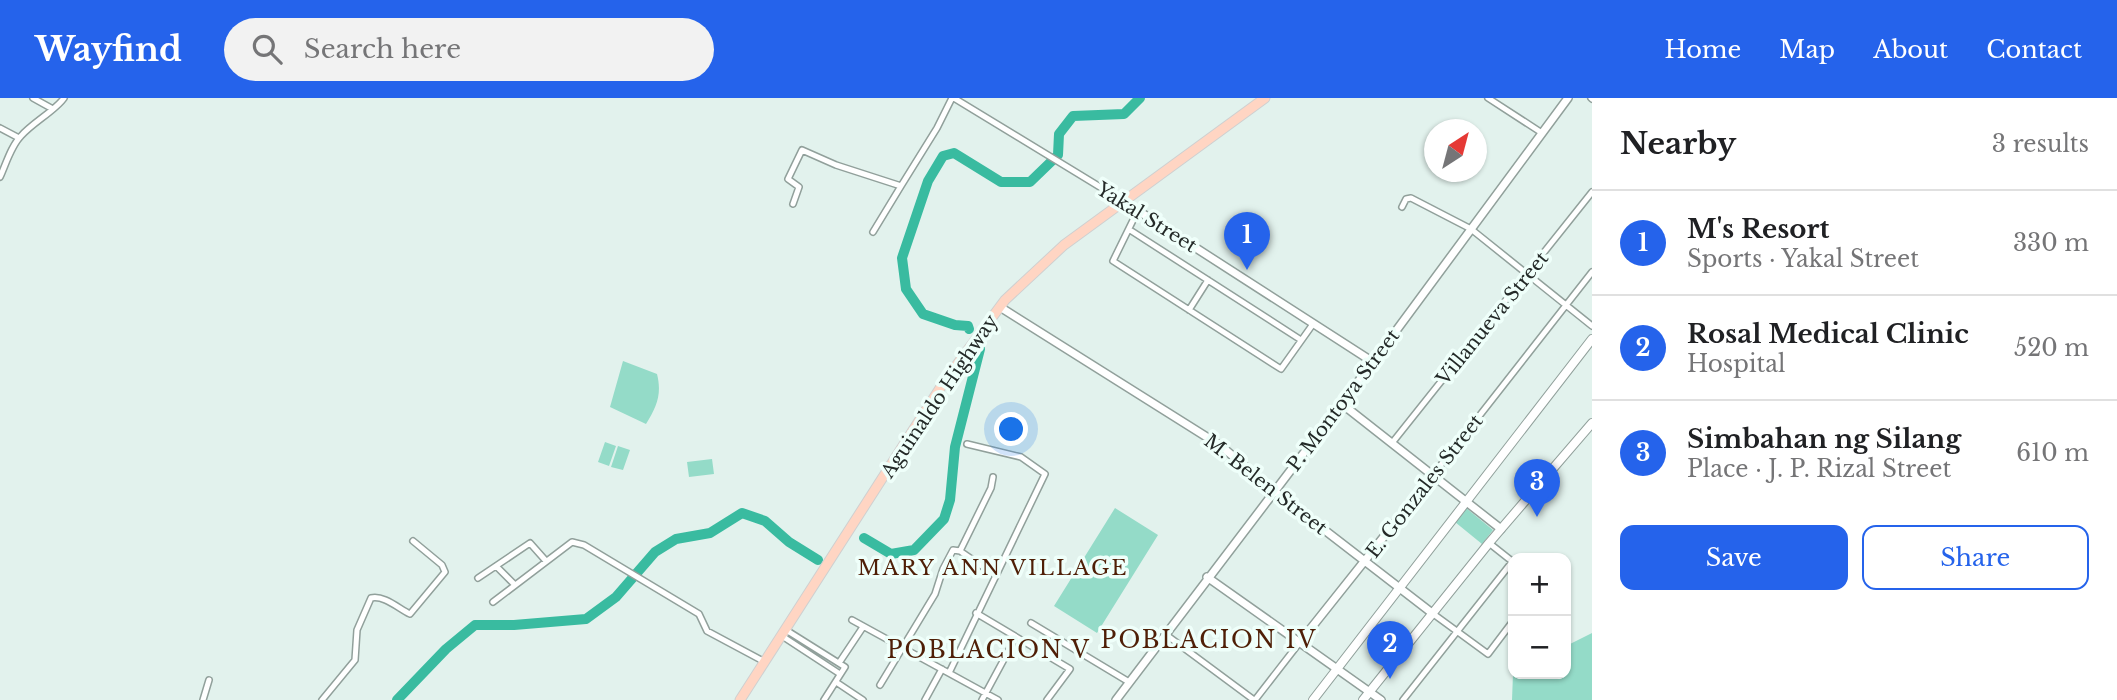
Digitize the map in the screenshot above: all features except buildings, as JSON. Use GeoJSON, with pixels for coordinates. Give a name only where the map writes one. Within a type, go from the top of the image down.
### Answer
{"type":"FeatureCollection","features":[{"type":"Feature","properties":{"kind":"main road","name":"Aguinaldo Highway"},"geometry":{"type":"LineString","coordinates":[[740,700],[944,382],[1000,307],[1055,252],[1265,98]]}},
{"type":"Feature","properties":{"kind":"main road"},"geometry":{"type":"LineString","coordinates":[[1313,700],[1592,339]]}},
{"type":"Feature","properties":{"kind":"main road"},"geometry":{"type":"LineString","coordinates":[[1363,700],[1489,543],[1592,423]]}},
{"type":"Feature","properties":{"kind":"street"},"geometry":{"type":"LineString","coordinates":[[33,98],[51,108]]}},
{"type":"Feature","properties":{"kind":"street"},"geometry":{"type":"LineString","coordinates":[[0,177],[19,138],[64,98]]}},
{"type":"Feature","properties":{"kind":"street"},"geometry":{"type":"LineString","coordinates":[[873,232],[953,98]]}},
{"type":"Feature","properties":{"kind":"street","name":"Yakal Street"},"geometry":{"type":"LineString","coordinates":[[953,98],[1138,210],[1373,362]]}},
{"type":"Feature","properties":{"kind":"street"},"geometry":{"type":"LineString","coordinates":[[1488,98],[1542,133]]}},
{"type":"Feature","properties":{"kind":"street","name":"P. Montoya Street"},"geometry":{"type":"LineString","coordinates":[[1115,700],[1342,404],[1568,98]]}},
{"type":"Feature","properties":{"kind":"street"},"geometry":{"type":"LineString","coordinates":[[0,128],[19,138]]}},
{"type":"Feature","properties":{"kind":"street"},"geometry":{"type":"LineString","coordinates":[[793,204],[799,187],[788,179],[802,150],[901,186]]}},
{"type":"Feature","properties":{"kind":"street","name":"Villanueva Street"},"geometry":{"type":"LineString","coordinates":[[1392,443],[1592,192]]}},
{"type":"Feature","properties":{"kind":"street"},"geometry":{"type":"LineString","coordinates":[[1402,207],[1406,199],[1411,198],[1471,229],[1592,326]]}},
{"type":"Feature","properties":{"kind":"street"},"geometry":{"type":"LineString","coordinates":[[1138,210],[1113,261],[1281,369],[1313,324]]}},
{"type":"Feature","properties":{"kind":"street"},"geometry":{"type":"LineString","coordinates":[[1129,230],[1301,340]]}},
{"type":"Feature","properties":{"kind":"street","name":"E. Gonzales Street"},"geometry":{"type":"LineString","coordinates":[[1254,700],[1592,272]]}},
{"type":"Feature","properties":{"kind":"street"},"geometry":{"type":"LineString","coordinates":[[1189,310],[1208,281]]}},
{"type":"Feature","properties":{"kind":"street","name":"M. Belen Street"},"geometry":{"type":"LineString","coordinates":[[1000,307],[1215,441],[1365,562],[1488,653],[1508,627]]}},
{"type":"Feature","properties":{"kind":"street"},"geometry":{"type":"LineString","coordinates":[[1342,404],[1502,529]]}},
{"type":"Feature","properties":{"kind":"street"},"geometry":{"type":"LineString","coordinates":[[925,700],[945,671],[976,613],[1045,474],[1021,457],[967,444]]}},
{"type":"Feature","properties":{"kind":"street"},"geometry":{"type":"LineString","coordinates":[[960,551],[991,488],[993,477]]}},
{"type":"Feature","properties":{"kind":"street"},"geometry":{"type":"LineString","coordinates":[[322,700],[355,660],[354,640],[371,598],[376,596],[391,602],[410,614],[445,572],[442,565],[413,541]]}},
{"type":"Feature","properties":{"kind":"street"},"geometry":{"type":"LineString","coordinates":[[478,578],[530,542],[546,561]]}},
{"type":"Feature","properties":{"kind":"street"},"geometry":{"type":"LineString","coordinates":[[493,602],[572,542],[584,545],[699,614],[707,631],[765,662]]}},
{"type":"Feature","properties":{"kind":"street"},"geometry":{"type":"LineString","coordinates":[[1489,543],[1508,558]]}},
{"type":"Feature","properties":{"kind":"street"},"geometry":{"type":"LineString","coordinates":[[880,685],[935,594],[953,550],[960,551],[995,575]]}},
{"type":"Feature","properties":{"kind":"street"},"geometry":{"type":"LineString","coordinates":[[496,566],[515,584]]}},
{"type":"Feature","properties":{"kind":"street"},"geometry":{"type":"LineString","coordinates":[[1403,700],[1508,568]]}},
{"type":"Feature","properties":{"kind":"street"},"geometry":{"type":"LineString","coordinates":[[1207,578],[1381,700]]}},
{"type":"Feature","properties":{"kind":"street"},"geometry":{"type":"LineString","coordinates":[[976,613],[1070,669],[1047,700]]}},
{"type":"Feature","properties":{"kind":"street"},"geometry":{"type":"LineString","coordinates":[[852,620],[998,700]]}},
{"type":"Feature","properties":{"kind":"street"},"geometry":{"type":"LineString","coordinates":[[1031,622],[1129,682]]}},
{"type":"Feature","properties":{"kind":"street"},"geometry":{"type":"LineString","coordinates":[[839,663],[863,627]]}},
{"type":"Feature","properties":{"kind":"street"},"geometry":{"type":"LineString","coordinates":[[784,633],[845,667],[824,700]]}},
{"type":"Feature","properties":{"kind":"street"},"geometry":{"type":"LineString","coordinates":[[784,633],[841,674]]}},
{"type":"Feature","properties":{"kind":"street"},"geometry":{"type":"LineString","coordinates":[[1165,634],[1254,700]]}},
{"type":"Feature","properties":{"kind":"street"},"geometry":{"type":"LineString","coordinates":[[982,700],[1016,637]]}},
{"type":"Feature","properties":{"kind":"street"},"geometry":{"type":"LineString","coordinates":[[203,700],[209,680]]}},
{"type":"Feature","properties":{"kind":"street"},"geometry":{"type":"LineString","coordinates":[[836,682],[863,700]]}},
{"type":"Feature","properties":{"kind":"green space"},"geometry":{"type":"Polygon","coordinates":[[[623,361],[657,374],[658,400],[646,424],[610,407],[623,361]]]}},
{"type":"Feature","properties":{"kind":"green space"},"geometry":{"type":"Polygon","coordinates":[[[605,442],[616,446],[609,466],[598,462],[605,442]]]}},
{"type":"Feature","properties":{"kind":"green space"},"geometry":{"type":"Polygon","coordinates":[[[618,446],[630,450],[623,470],[611,467],[618,446]]]}},
{"type":"Feature","properties":{"kind":"green space"},"geometry":{"type":"Polygon","coordinates":[[[712,459],[714,474],[689,477],[687,462],[712,459]]]}},
{"type":"Feature","properties":{"kind":"green space"},"geometry":{"type":"Polygon","coordinates":[[[1115,508],[1158,535],[1097,633],[1054,606],[1115,508]]]}},
{"type":"Feature","properties":{"kind":"green space"},"geometry":{"type":"Polygon","coordinates":[[[1466,508],[1493,530],[1482,544],[1455,522],[1466,508]]]}},
{"type":"Feature","properties":{"kind":"green space"},"geometry":{"type":"Polygon","coordinates":[[[1592,633],[1592,700],[1512,700],[1513,679],[1571,679],[1571,644],[1592,633]]]}},
{"type":"Feature","properties":{"kind":"waterway"},"geometry":{"type":"LineString","coordinates":[[969,329],[968,326],[955,325],[923,314],[906,289],[902,258],[928,181],[943,156],[954,153],[1001,182],[1030,182],[1058,155],[1059,134],[1073,116],[1124,114],[1140,98]]}},
{"type":"Feature","properties":{"kind":"waterway"},"geometry":{"type":"LineString","coordinates":[[864,538],[891,554],[914,550],[944,519],[950,500],[955,447],[980,349]]}},
{"type":"Feature","properties":{"kind":"waterway"},"geometry":{"type":"LineString","coordinates":[[397,700],[446,649],[475,625],[514,625],[586,619],[616,597],[655,552],[676,539],[710,533],[742,513],[765,521],[789,542],[818,560]]}},
{"type":"Feature","properties":{"kind":"place","name":"M's Resort"},"geometry":{"type":"Point","coordinates":[1247,270]}},
{"type":"Feature","properties":{"kind":"place","name":"Simbahan ng Silang"},"geometry":{"type":"Point","coordinates":[1537,517]}},
{"type":"Feature","properties":{"kind":"place","name":"Rosal Medical Clinic"},"geometry":{"type":"Point","coordinates":[1390,679]}},
{"type":"Feature","properties":{"kind":"district","name":"MARY ANN VILLAGE"},"geometry":{"type":"Point","coordinates":[993,568]}},
{"type":"Feature","properties":{"kind":"district","name":"POBLACION IV"},"geometry":{"type":"Point","coordinates":[1209,640]}},
{"type":"Feature","properties":{"kind":"district","name":"POBLACION V"},"geometry":{"type":"Point","coordinates":[989,650]}}]}
